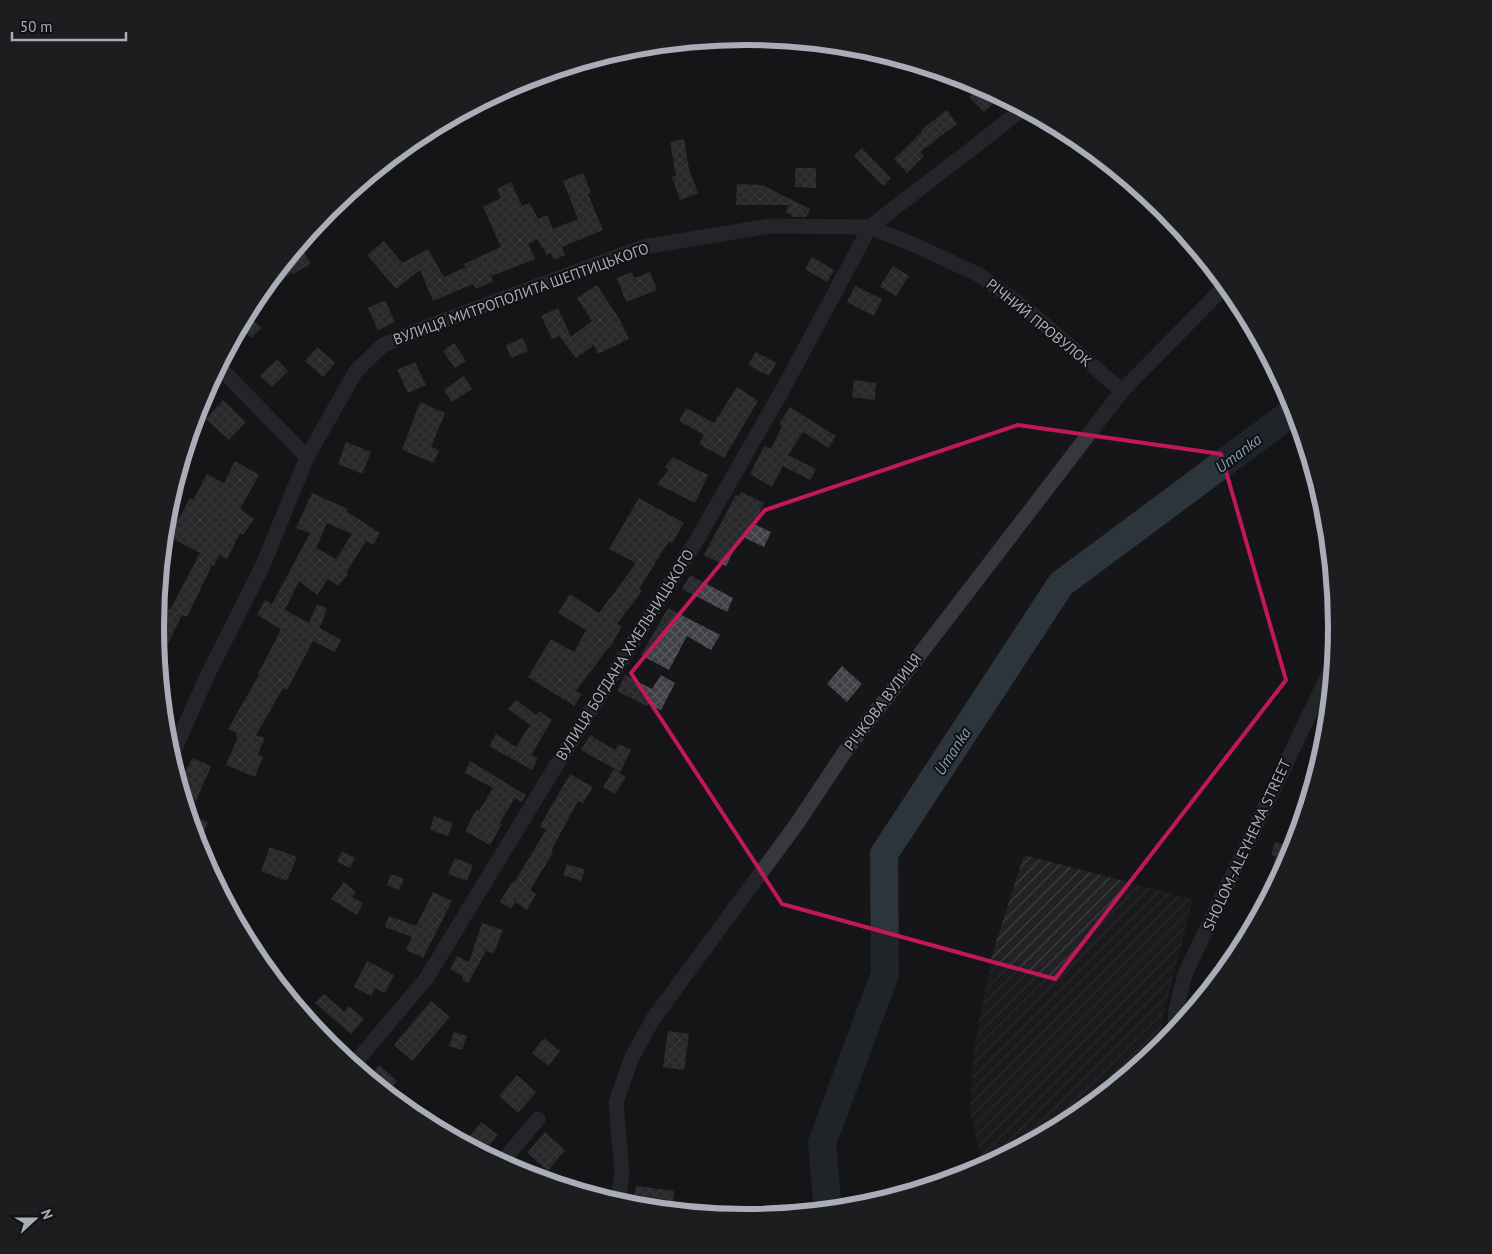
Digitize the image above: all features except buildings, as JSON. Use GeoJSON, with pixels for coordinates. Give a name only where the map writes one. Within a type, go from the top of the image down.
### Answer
{"type":"FeatureCollection","features":[{"type":"Feature","properties":{"kind":"street"},"geometry":{"type":"LineString","coordinates":[[870,228],[1017,113]]}},
{"type":"Feature","properties":{"kind":"street","name":"ВУЛИЦЯ МИТРОПОЛИТА ШЕПТИЦЬКОГО"},"geometry":{"type":"LineString","coordinates":[[176,746],[209,672],[263,565],[307,457],[356,371],[383,345],[643,247],[769,226],[870,228]]}},
{"type":"Feature","properties":{"kind":"street","name":"РІЧНИЙ ПРОВУЛОК"},"geometry":{"type":"LineString","coordinates":[[870,228],[917,246],[979,276],[1030,312],[1122,391]]}},
{"type":"Feature","properties":{"kind":"street","name":"ВУЛИЦЯ БОГДАНА ХМЕЛЬНИЦЬКОГО"},"geometry":{"type":"LineString","coordinates":[[356,1060],[426,979],[698,538],[784,389],[870,228]]}},
{"type":"Feature","properties":{"kind":"street","name":"РІЧКОВА ВУЛИЦЯ"},"geometry":{"type":"LineString","coordinates":[[619,1195],[622,1174],[616,1102],[632,1057],[653,1019],[796,825],[844,753],[1122,391],[1220,291]]}},
{"type":"Feature","properties":{"kind":"street"},"geometry":{"type":"LineString","coordinates":[[223,371],[307,457]]}},
{"type":"Feature","properties":{"kind":"street","name":"SHOLOM-ALEYHEMA STREET"},"geometry":{"type":"LineString","coordinates":[[1176,1020],[1176,1009],[1185,974],[1325,680]]}},
{"type":"Feature","properties":{"kind":"street"},"geometry":{"type":"LineString","coordinates":[[506,1157],[538,1120]]}},
{"type":"Feature","properties":{"kind":"highlighted area"},"geometry":{"type":"Polygon","coordinates":[[[1018,425],[1221,454],[1286,680],[1055,979],[782,904],[631,673],[765,510],[1018,425]]]}},
{"type":"Feature","properties":{"kind":"shaded area"},"geometry":{"type":"Polygon","coordinates":[[[1024,855],[1193,899],[1162,1020],[1163,1034],[1130,1065],[1069,1111],[1037,1131],[982,1159],[970,1115],[974,1049],[992,955],[1024,855]]]}},
{"type":"Feature","properties":{"kind":"shaded area"},"geometry":{"type":"Polygon","coordinates":[[[1218,961],[1222,962],[1213,974],[1218,961]]]}},
{"type":"Feature","properties":{"kind":"waterway","name":"Umanka"},"geometry":{"type":"LineString","coordinates":[[828,1203],[822,1143],[885,974],[884,854],[1061,584],[1288,415]]}}]}
